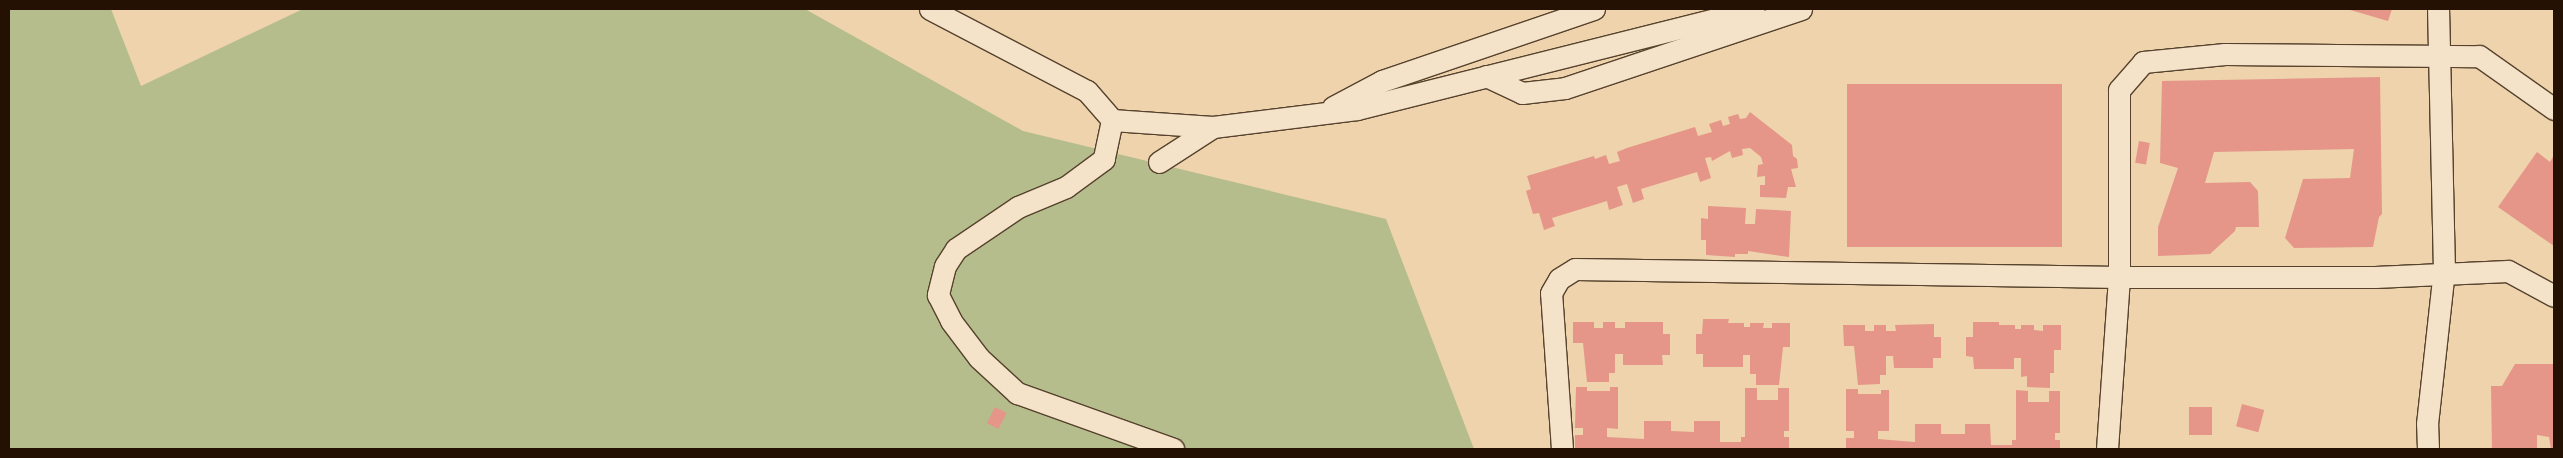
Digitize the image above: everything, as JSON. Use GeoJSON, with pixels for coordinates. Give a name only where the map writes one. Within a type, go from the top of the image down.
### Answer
{"type":"FeatureCollection","features":[{"type":"Feature","properties":{"kind":"street"},"geometry":{"type":"LineString","coordinates":[[930,9],[1088,91],[1112,120],[1213,127],[1357,109],[1754,9]]}},
{"type":"Feature","properties":{"kind":"street"},"geometry":{"type":"LineString","coordinates":[[1320,114],[1382,81],[1594,9]]}},
{"type":"Feature","properties":{"kind":"street"},"geometry":{"type":"LineString","coordinates":[[1486,76],[1522,94],[1566,88],[1800,9]]}},
{"type":"Feature","properties":{"kind":"street"},"geometry":{"type":"LineString","coordinates":[[2428,449],[2427,424],[2444,271],[2441,55],[2438,9]]}},
{"type":"Feature","properties":{"kind":"street"},"geometry":{"type":"LineString","coordinates":[[2107,449],[2119,277],[2119,90],[2143,62],[2225,54],[2479,56],[2554,109]]}},
{"type":"Feature","properties":{"kind":"street"},"geometry":{"type":"LineString","coordinates":[[1112,120],[1104,159],[1066,187],[1018,207],[956,249],[945,266],[938,295],[951,321],[979,358],[1017,393],[1173,449]]}},
{"type":"Feature","properties":{"kind":"street"},"geometry":{"type":"LineString","coordinates":[[1159,162],[1213,127]]}},
{"type":"Feature","properties":{"kind":"street"},"geometry":{"type":"LineString","coordinates":[[1562,449],[1551,294],[1560,279],[1575,269],[2119,277],[2375,276],[2444,271],[2508,271],[2554,296]]}},
{"type":"Feature","properties":{"kind":"green space"},"geometry":{"type":"Polygon","coordinates":[[[9,9],[111,9],[141,86],[303,9],[805,9],[1023,131],[1386,219],[1474,449],[9,449],[9,9]]]}},
{"type":"Feature","properties":{"kind":"building"},"geometry":{"type":"Polygon","coordinates":[[[2347,9],[2392,9],[2388,21],[2347,9]]]}},
{"type":"Feature","properties":{"kind":"building"},"geometry":{"type":"Polygon","coordinates":[[[2380,77],[2382,214],[2379,217],[2373,247],[2294,248],[2285,238],[2303,179],[2350,178],[2354,149],[2214,152],[2205,183],[2250,182],[2258,191],[2259,227],[2236,227],[2235,231],[2210,254],[2158,256],[2158,227],[2178,168],[2160,163],[2162,81],[2380,77]]]}},
{"type":"Feature","properties":{"kind":"building"},"geometry":{"type":"Polygon","coordinates":[[[1847,84],[2062,84],[2062,247],[1847,247],[1847,84]]]}},
{"type":"Feature","properties":{"kind":"building"},"geometry":{"type":"Polygon","coordinates":[[[1750,112],[1792,145],[1793,156],[1797,159],[1798,168],[1791,169],[1796,187],[1788,187],[1786,198],[1760,197],[1760,185],[1765,185],[1765,176],[1757,177],[1758,165],[1763,164],[1761,157],[1750,148],[1742,149],[1743,155],[1732,158],[1730,151],[1712,161],[1711,157],[1705,158],[1711,178],[1700,182],[1697,172],[1641,189],[1644,199],[1633,203],[1627,184],[1617,187],[1623,205],[1609,210],[1607,201],[1552,218],[1555,226],[1544,230],[1539,213],[1533,214],[1526,191],[1531,189],[1527,176],[1594,156],[1595,159],[1606,155],[1609,164],[1620,161],[1617,152],[1627,148],[1695,127],[1698,136],[1712,132],[1709,124],[1721,120],[1723,126],[1730,124],[1728,117],[1738,114],[1740,119],[1746,118],[1750,112]]]}},
{"type":"Feature","properties":{"kind":"building"},"geometry":{"type":"Polygon","coordinates":[[[2139,141],[2150,143],[2146,165],[2135,163],[2139,141]]]}},
{"type":"Feature","properties":{"kind":"building"},"geometry":{"type":"Polygon","coordinates":[[[2537,152],[2550,162],[2554,155],[2554,246],[2498,207],[2537,152]]]}},
{"type":"Feature","properties":{"kind":"building"},"geometry":{"type":"Polygon","coordinates":[[[1708,206],[1746,208],[1745,224],[1755,224],[1756,209],[1791,211],[1789,257],[1748,251],[1748,254],[1735,254],[1735,257],[1706,255],[1706,240],[1701,240],[1701,218],[1708,219],[1708,206]]]}},
{"type":"Feature","properties":{"kind":"building"},"geometry":{"type":"Polygon","coordinates":[[[1703,319],[1729,319],[1728,323],[1744,323],[1744,327],[1750,327],[1750,323],[1764,323],[1763,328],[1772,328],[1772,323],[1790,323],[1790,347],[1783,347],[1779,385],[1756,385],[1756,374],[1750,374],[1750,355],[1743,355],[1743,367],[1703,367],[1703,354],[1696,354],[1696,334],[1702,334],[1703,319]]]}},
{"type":"Feature","properties":{"kind":"building"},"geometry":{"type":"Polygon","coordinates":[[[1573,322],[1594,322],[1594,328],[1603,328],[1603,322],[1615,322],[1615,328],[1625,328],[1625,322],[1663,322],[1663,334],[1670,334],[1670,355],[1662,355],[1663,365],[1623,365],[1623,354],[1615,354],[1615,373],[1609,373],[1609,382],[1587,382],[1583,343],[1573,343],[1573,322]]]}},
{"type":"Feature","properties":{"kind":"building"},"geometry":{"type":"Polygon","coordinates":[[[1973,322],[1999,322],[1999,325],[2015,325],[2015,329],[2021,329],[2021,325],[2034,325],[2034,330],[2043,331],[2043,325],[2061,325],[2061,350],[2054,350],[2054,373],[2050,373],[2050,388],[2027,387],[2027,376],[2021,377],[2021,358],[2014,358],[2014,369],[1974,369],[1973,357],[1966,356],[1966,337],[1973,337],[1973,322]]]}},
{"type":"Feature","properties":{"kind":"building"},"geometry":{"type":"Polygon","coordinates":[[[1934,324],[1934,337],[1941,337],[1941,358],[1933,358],[1933,368],[1894,368],[1893,356],[1886,356],[1886,375],[1880,375],[1880,384],[1858,385],[1854,346],[1844,346],[1843,325],[1865,325],[1865,331],[1874,331],[1874,325],[1886,325],[1886,331],[1896,331],[1895,325],[1934,324]]]}},
{"type":"Feature","properties":{"kind":"building"},"geometry":{"type":"Polygon","coordinates":[[[2515,364],[2554,364],[2554,449],[2551,449],[2549,437],[2537,435],[2537,449],[2492,449],[2491,386],[2502,386],[2515,364]]]}},
{"type":"Feature","properties":{"kind":"building"},"geometry":{"type":"Polygon","coordinates":[[[1576,387],[1587,387],[1587,391],[1610,391],[1610,387],[1618,387],[1618,429],[1607,428],[1607,437],[1644,439],[1644,421],[1671,421],[1671,431],[1694,432],[1694,421],[1720,421],[1720,442],[1741,442],[1741,437],[1745,437],[1745,388],[1757,388],[1757,400],[1778,400],[1778,388],[1789,388],[1789,431],[1784,431],[1784,437],[1789,437],[1789,449],[1575,449],[1575,435],[1583,435],[1583,428],[1575,428],[1576,387]]]}},
{"type":"Feature","properties":{"kind":"building"},"geometry":{"type":"Polygon","coordinates":[[[1846,389],[1858,389],[1858,394],[1881,394],[1881,390],[1889,390],[1889,431],[1878,431],[1878,439],[1915,442],[1915,424],[1941,424],[1941,434],[1965,434],[1965,424],[1990,424],[1991,445],[2012,445],[2012,440],[2016,440],[2016,390],[2028,391],[2028,402],[2049,402],[2049,391],[2060,391],[2060,433],[2055,433],[2055,440],[2060,440],[2060,449],[1846,449],[1846,438],[1854,438],[1854,431],[1846,431],[1846,389]]]}},
{"type":"Feature","properties":{"kind":"building"},"geometry":{"type":"Polygon","coordinates":[[[2242,404],[2264,410],[2258,432],[2236,426],[2242,404]]]}},
{"type":"Feature","properties":{"kind":"building"},"geometry":{"type":"Polygon","coordinates":[[[995,407],[1007,413],[998,429],[987,423],[995,407]]]}},
{"type":"Feature","properties":{"kind":"building"},"geometry":{"type":"Polygon","coordinates":[[[2189,407],[2212,407],[2212,435],[2189,435],[2189,407]]]}}]}
